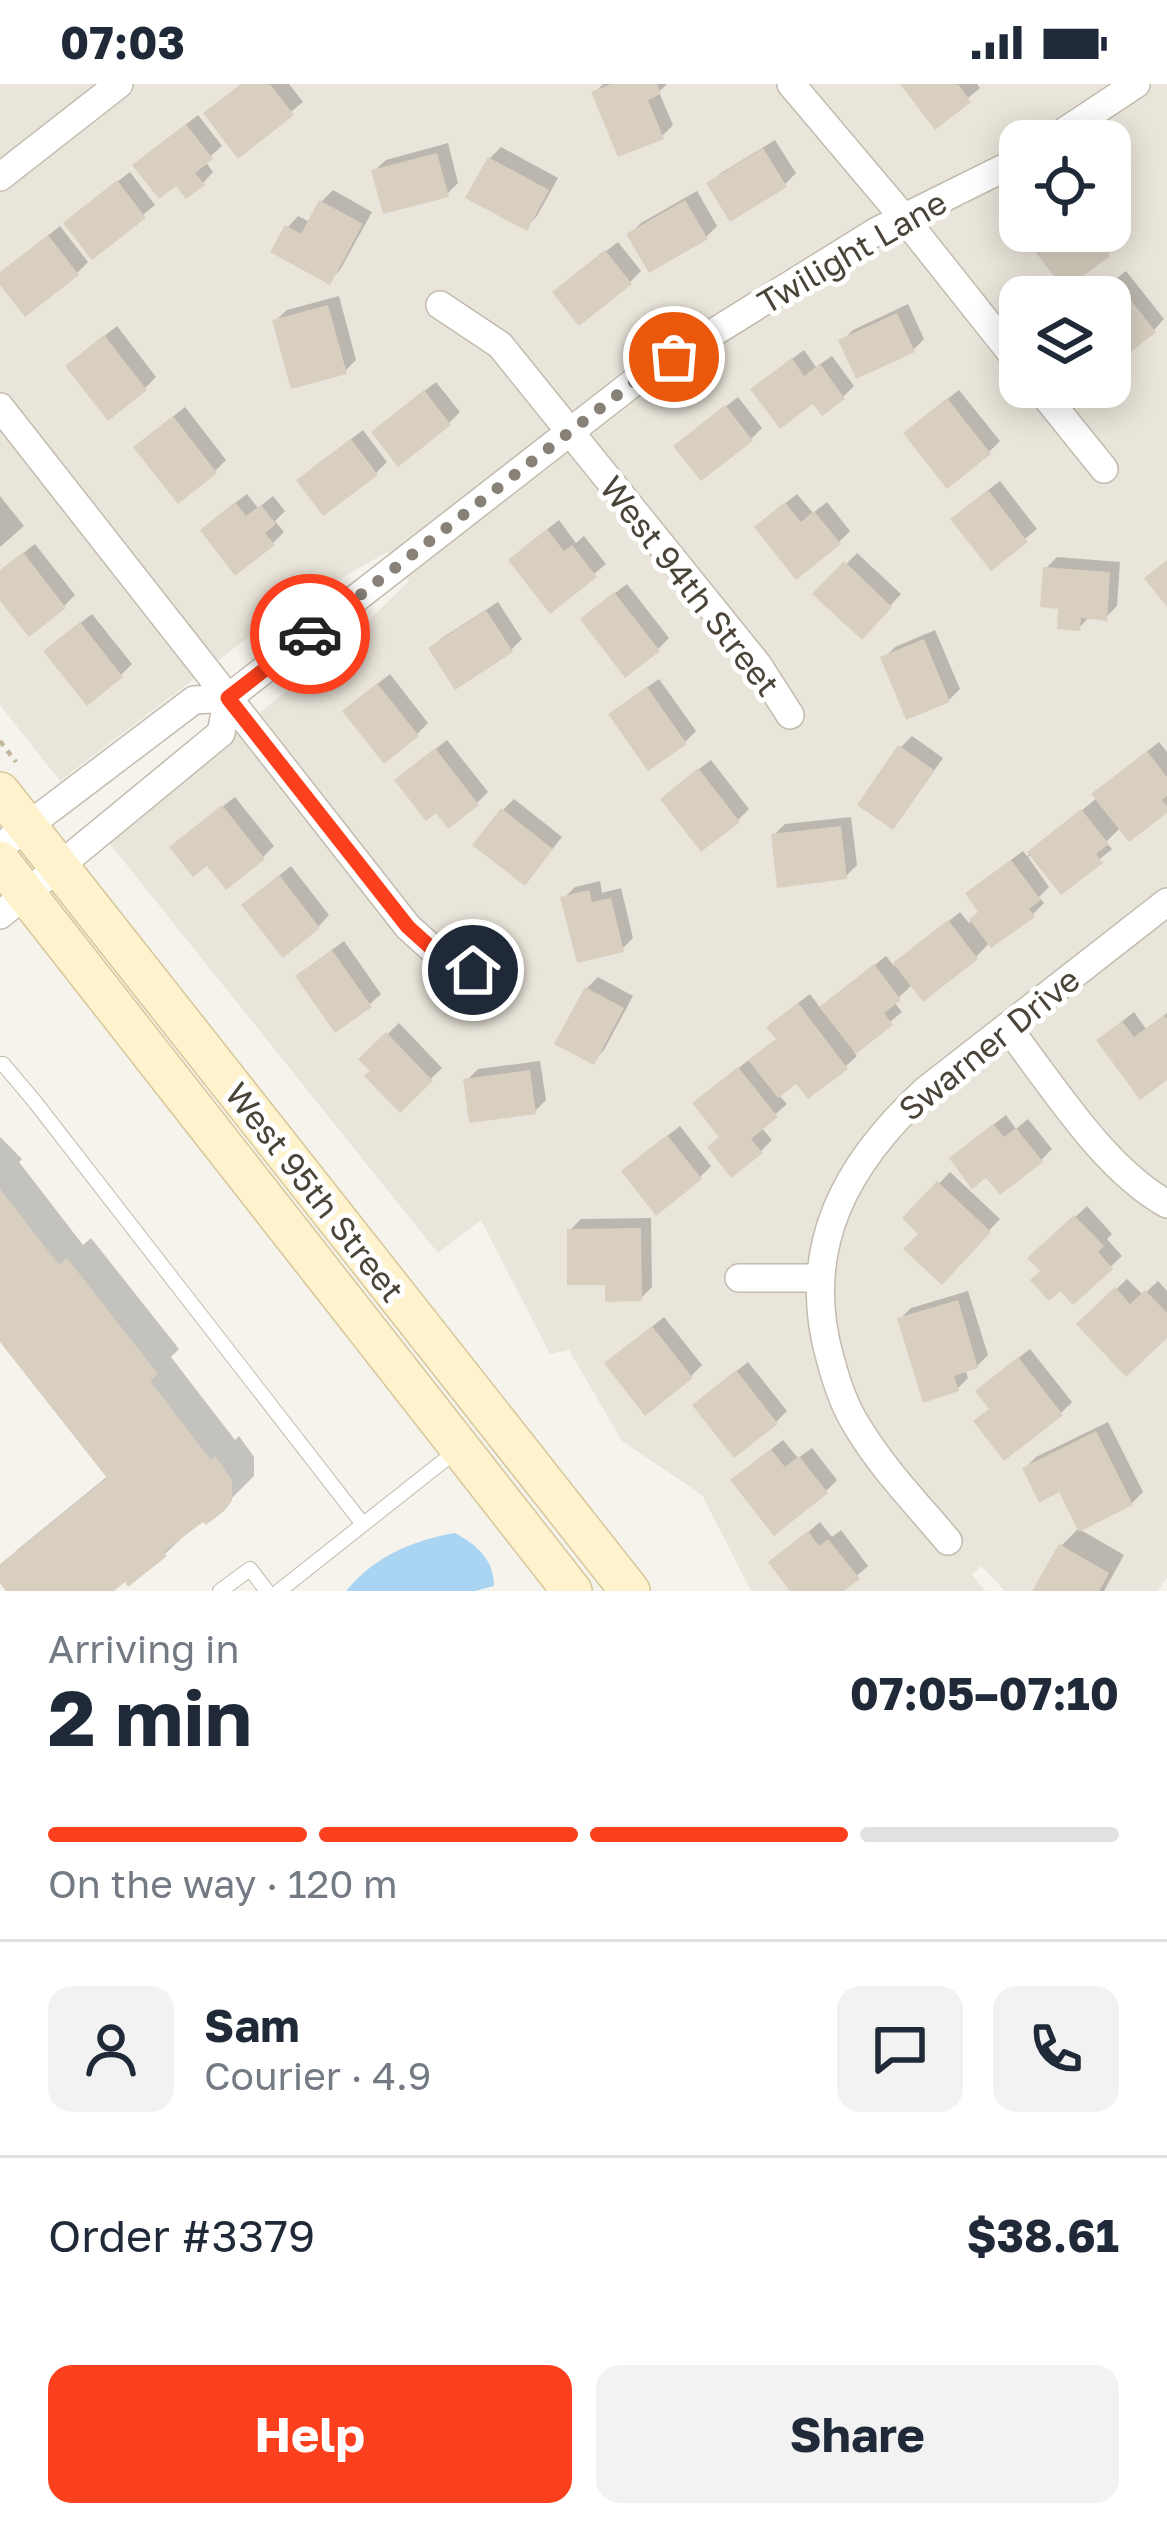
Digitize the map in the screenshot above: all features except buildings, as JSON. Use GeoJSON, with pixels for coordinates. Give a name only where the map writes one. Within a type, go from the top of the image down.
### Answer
{"type":"FeatureCollection","features":[{"type":"Feature","properties":{"kind":"main road","name":"West 95th Street"},"geometry":{"type":"LineString","coordinates":[[0,793],[13,837],[58,867],[630,1591]]}},
{"type":"Feature","properties":{"kind":"main road","name":"West 95th Street"},"geometry":{"type":"LineString","coordinates":[[0,861],[13,905],[572,1591]]}},
{"type":"Feature","properties":{"kind":"street"},"geometry":{"type":"LineString","coordinates":[[0,177],[119,84]]}},
{"type":"Feature","properties":{"kind":"street"},"geometry":{"type":"LineString","coordinates":[[791,84],[999,338]]}},
{"type":"Feature","properties":{"kind":"street"},"geometry":{"type":"LineString","coordinates":[[1082,120],[1136,84]]}},
{"type":"Feature","properties":{"kind":"street","name":"Twilight Lane"},"geometry":{"type":"LineString","coordinates":[[13,837],[194,700],[228,698],[634,382],[856,244],[999,170]]}},
{"type":"Feature","properties":{"kind":"street","name":"West 94th Street"},"geometry":{"type":"LineString","coordinates":[[440,305],[500,345],[758,665],[790,715]]}},
{"type":"Feature","properties":{"kind":"street"},"geometry":{"type":"LineString","coordinates":[[0,406],[408,927],[438,954],[473,970]]}},
{"type":"Feature","properties":{"kind":"street"},"geometry":{"type":"LineString","coordinates":[[1055,408],[1104,470]]}},
{"type":"Feature","properties":{"kind":"street","name":"Twilight Lane"},"geometry":{"type":"LineString","coordinates":[[13,905],[221,733],[228,698]]}},
{"type":"Feature","properties":{"kind":"street","name":"Swarner Drive"},"geometry":{"type":"LineString","coordinates":[[948,1541],[855,1424],[836,1380],[824,1340],[819,1278],[838,1204],[872,1145],[894,1119],[1167,902]]}},
{"type":"Feature","properties":{"kind":"street"},"geometry":{"type":"LineString","coordinates":[[1008,1028],[1109,1159],[1167,1204]]}},
{"type":"Feature","properties":{"kind":"street"},"geometry":{"type":"LineString","coordinates":[[739,1278],[819,1278]]}},
{"type":"Feature","properties":{"kind":"lane"},"geometry":{"type":"LineString","coordinates":[[0,1064],[35,1102],[362,1523]]}},
{"type":"Feature","properties":{"kind":"lane"},"geometry":{"type":"LineString","coordinates":[[279,1591],[460,1448]]}},
{"type":"Feature","properties":{"kind":"lane"},"geometry":{"type":"LineString","coordinates":[[220,1591],[250,1569],[267,1591]]}},
{"type":"Feature","properties":{"kind":"shaded area"},"geometry":{"type":"Polygon","coordinates":[[[0,84],[1167,84],[1167,1578],[1157,1591],[1005,1591],[981,1566],[972,1575],[986,1591],[751,1591],[702,1495],[622,1441],[569,1350],[550,1354],[481,1220],[438,1253],[105,838],[340,648],[409,581],[387,552],[249,637],[60,781],[0,705],[0,84]]]}},
{"type":"Feature","properties":{"kind":"water"},"geometry":{"type":"Polygon","coordinates":[[[455,1533],[483,1554],[494,1586],[475,1591],[346,1591],[369,1568],[395,1552],[455,1533]]]}},
{"type":"Feature","properties":{"kind":"way so far"},"geometry":{"type":"LineString","coordinates":[[310,634],[634,382],[674,357]]}},
{"type":"Feature","properties":{"kind":"route"},"geometry":{"type":"LineString","coordinates":[[310,634],[228,698],[408,927],[438,954],[473,970]]}}]}
